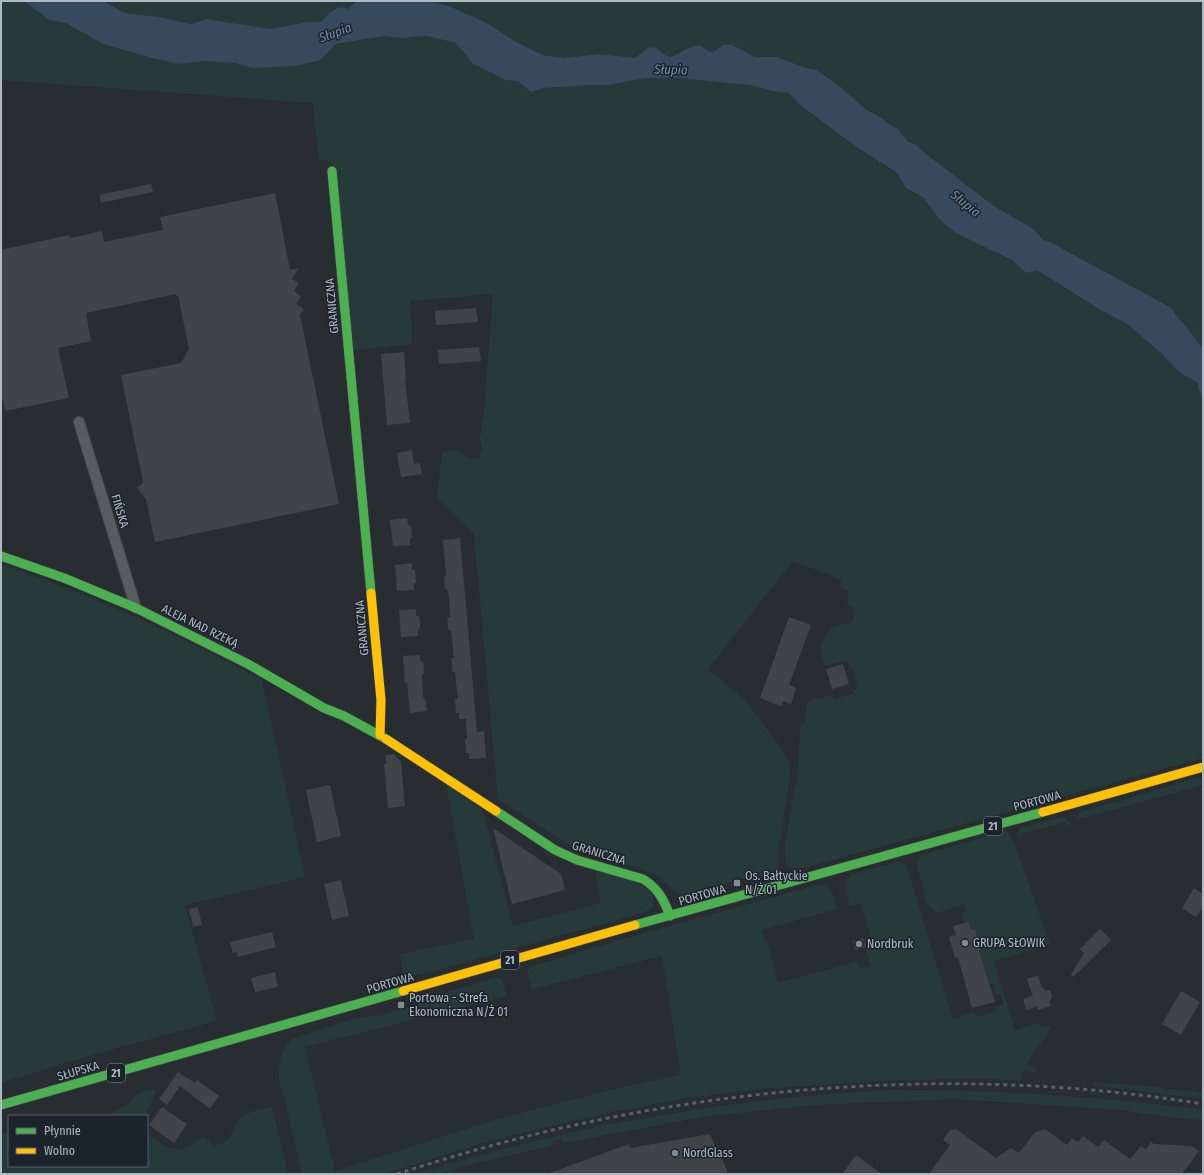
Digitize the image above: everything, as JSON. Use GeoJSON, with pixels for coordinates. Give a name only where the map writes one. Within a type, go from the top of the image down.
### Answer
{"type":"FeatureCollection","features":[{"type":"Feature","properties":{"kind":"street","name":"GRANICZNA"},"geometry":{"type":"LineString","coordinates":[[332,171],[381,700],[380,735],[555,850],[577,860],[643,879],[651,883],[663,895],[670,916]]}},
{"type":"Feature","properties":{"kind":"street","name":"FIŃSKA"},"geometry":{"type":"LineString","coordinates":[[79,422],[136,608]]}},
{"type":"Feature","properties":{"kind":"street","name":"ALEJA NAD RZEKĄ"},"geometry":{"type":"LineString","coordinates":[[1,556],[64,578],[136,608],[248,664],[324,708],[344,716],[380,735]]}},
{"type":"Feature","properties":{"kind":"street","name":"PORTOWA"},"geometry":{"type":"LineString","coordinates":[[230,1040],[605,933],[1203,767]]}},
{"type":"Feature","properties":{"kind":"street","name":"SŁUPSKA"},"geometry":{"type":"LineString","coordinates":[[1,1105],[230,1040]]}},
{"type":"Feature","properties":{"kind":"shaded area"},"geometry":{"type":"Polygon","coordinates":[[[1,1],[24,1],[49,20],[66,23],[103,44],[152,58],[180,64],[203,61],[235,63],[252,68],[321,60],[336,44],[384,36],[401,38],[427,36],[456,43],[463,52],[506,80],[519,82],[531,92],[545,88],[609,85],[646,78],[680,78],[756,86],[772,91],[789,93],[799,104],[843,137],[896,172],[906,188],[924,198],[939,219],[1012,260],[1026,273],[1037,269],[1099,309],[1127,324],[1161,353],[1179,372],[1198,383],[1198,389],[1203,398],[1203,758],[803,868],[790,868],[786,865],[785,842],[798,774],[800,728],[805,721],[807,704],[811,700],[833,695],[834,699],[853,694],[852,690],[858,688],[853,668],[850,668],[848,660],[825,666],[820,650],[825,635],[832,628],[851,623],[854,617],[854,609],[847,604],[849,591],[839,587],[842,580],[793,561],[707,670],[716,675],[747,702],[789,762],[790,772],[788,791],[778,852],[778,871],[776,874],[745,878],[698,896],[682,897],[656,875],[568,844],[498,799],[474,534],[437,498],[442,453],[454,449],[471,459],[479,457],[482,450],[480,437],[484,413],[493,294],[410,301],[412,344],[353,350],[336,169],[328,160],[319,161],[313,103],[1,80],[1,1]]]}},
{"type":"Feature","properties":{"kind":"shaded area"},"geometry":{"type":"Polygon","coordinates":[[[103,1],[359,1],[354,3],[348,9],[335,8],[321,22],[307,22],[271,29],[206,19],[191,24],[159,17],[125,13],[103,1]]]}},
{"type":"Feature","properties":{"kind":"shaded area"},"geometry":{"type":"Polygon","coordinates":[[[425,1],[1203,1],[1203,348],[1170,307],[1042,239],[1034,229],[994,206],[916,145],[909,142],[898,129],[864,108],[837,84],[816,70],[806,68],[777,57],[755,57],[732,45],[723,45],[710,52],[691,46],[685,51],[670,57],[665,55],[660,50],[648,48],[635,58],[599,54],[564,58],[543,55],[516,42],[487,23],[449,6],[425,1]]]}},
{"type":"Feature","properties":{"kind":"shaded area"},"geometry":{"type":"Polygon","coordinates":[[[1,564],[120,610],[192,644],[262,680],[305,877],[185,905],[217,1021],[109,1050],[1,1083],[1,564]]]}},
{"type":"Feature","properties":{"kind":"shaded area"},"geometry":{"type":"Polygon","coordinates":[[[1196,778],[1201,780],[1203,785],[1076,820],[1078,814],[1081,812],[1196,778]]]}},
{"type":"Feature","properties":{"kind":"shaded area"},"geometry":{"type":"Polygon","coordinates":[[[446,784],[482,809],[513,926],[601,903],[595,869],[633,881],[651,891],[654,900],[653,907],[646,912],[423,974],[416,974],[403,978],[400,954],[474,939],[446,784]]]}},
{"type":"Feature","properties":{"kind":"shaded area"},"geometry":{"type":"Polygon","coordinates":[[[1064,817],[1070,823],[1071,828],[1066,822],[1021,834],[1020,839],[1019,832],[1022,827],[1064,817]]]}},
{"type":"Feature","properties":{"kind":"shaded area"},"geometry":{"type":"Polygon","coordinates":[[[1007,831],[1019,856],[1050,944],[994,961],[1015,1031],[1034,1024],[1041,1025],[1044,1028],[1051,1028],[1027,1063],[1036,1069],[1036,1072],[1022,1071],[1021,1081],[949,1079],[887,1081],[760,1089],[689,1098],[617,1111],[483,1143],[384,1174],[302,1174],[279,1080],[281,1058],[287,1045],[292,1039],[359,1017],[378,1016],[432,1000],[443,993],[497,977],[502,980],[507,996],[305,1047],[335,1171],[495,1120],[614,1089],[681,1075],[662,956],[532,989],[527,972],[530,967],[612,942],[817,885],[823,885],[832,892],[837,909],[762,930],[765,941],[767,941],[778,983],[858,961],[860,969],[870,966],[864,941],[871,938],[861,903],[850,906],[845,889],[846,881],[851,875],[897,862],[905,864],[908,870],[953,1019],[974,1012],[976,1017],[996,1011],[995,1007],[1004,1004],[1001,994],[996,995],[994,984],[990,985],[979,951],[981,950],[975,929],[971,930],[969,922],[965,923],[962,913],[966,911],[964,904],[936,913],[926,902],[916,862],[921,855],[1007,831]]]}},
{"type":"Feature","properties":{"kind":"shaded area"},"geometry":{"type":"Polygon","coordinates":[[[1094,1082],[1159,1087],[1167,1091],[1171,1089],[1203,1093],[1203,1099],[1092,1085],[1094,1082]]]}},
{"type":"Feature","properties":{"kind":"shaded area"},"geometry":{"type":"Polygon","coordinates":[[[151,1089],[156,1091],[145,1115],[110,1115],[131,1102],[136,1094],[151,1089]]]}},
{"type":"Feature","properties":{"kind":"shaded area"},"geometry":{"type":"Polygon","coordinates":[[[892,1090],[970,1091],[1126,1101],[1203,1110],[1203,1120],[1174,1118],[1122,1110],[954,1099],[815,1105],[708,1116],[563,1143],[562,1140],[558,1139],[554,1141],[551,1146],[471,1164],[440,1174],[417,1174],[534,1141],[652,1117],[712,1107],[772,1100],[892,1090]]]}},
{"type":"Feature","properties":{"kind":"shaded area"},"geometry":{"type":"Polygon","coordinates":[[[272,1107],[288,1174],[1,1174],[1,1134],[8,1132],[8,1167],[148,1167],[148,1133],[165,1146],[176,1149],[182,1149],[192,1145],[202,1137],[215,1146],[225,1142],[232,1134],[239,1118],[252,1112],[272,1107]]]}},
{"type":"Feature","properties":{"kind":"water","name":"Słupia"},"geometry":{"type":"Polygon","coordinates":[[[24,1],[103,1],[125,13],[159,17],[191,24],[206,19],[271,29],[307,22],[321,22],[336,8],[340,7],[348,9],[354,3],[359,1],[425,1],[449,6],[487,23],[516,42],[543,55],[564,58],[599,54],[635,58],[648,48],[655,47],[670,57],[688,48],[699,45],[710,52],[723,45],[732,45],[755,57],[777,57],[806,68],[816,70],[837,84],[864,108],[898,129],[909,142],[916,145],[994,206],[1034,229],[1042,239],[1170,307],[1203,348],[1203,398],[1198,389],[1198,383],[1179,372],[1161,353],[1127,324],[1099,309],[1037,270],[1026,273],[1012,260],[956,233],[939,219],[924,198],[906,188],[896,172],[843,137],[799,104],[789,93],[772,91],[756,86],[680,78],[646,78],[609,85],[545,88],[531,92],[519,82],[506,80],[473,64],[456,43],[427,36],[401,38],[384,36],[336,44],[321,60],[295,66],[252,68],[235,63],[203,61],[180,64],[152,58],[103,44],[66,23],[49,20],[24,1]]]}},
{"type":"Feature","properties":{"kind":"building"},"geometry":{"type":"Polygon","coordinates":[[[151,184],[153,192],[101,203],[99,195],[151,184]]]}},
{"type":"Feature","properties":{"kind":"building"},"geometry":{"type":"Polygon","coordinates":[[[275,193],[290,270],[299,268],[292,279],[299,283],[294,291],[301,296],[296,304],[304,309],[300,315],[339,504],[155,542],[146,499],[137,488],[143,482],[121,375],[181,363],[189,349],[178,295],[176,296],[176,294],[86,313],[91,341],[58,348],[69,398],[5,411],[1,392],[1,250],[69,235],[70,238],[102,231],[104,242],[163,230],[160,217],[275,193]]]}},
{"type":"Feature","properties":{"kind":"building"},"geometry":{"type":"Polygon","coordinates":[[[476,308],[478,322],[436,325],[435,311],[476,308]]]}},
{"type":"Feature","properties":{"kind":"building"},"geometry":{"type":"Polygon","coordinates":[[[479,347],[481,361],[439,364],[438,350],[479,347]]]}},
{"type":"Feature","properties":{"kind":"building"},"geometry":{"type":"Polygon","coordinates":[[[404,352],[405,380],[410,423],[387,425],[381,354],[404,352]]]}},
{"type":"Feature","properties":{"kind":"building"},"geometry":{"type":"Polygon","coordinates":[[[412,450],[414,464],[420,463],[422,474],[401,477],[397,453],[412,450]]]}},
{"type":"Feature","properties":{"kind":"building"},"geometry":{"type":"Polygon","coordinates":[[[407,518],[408,525],[411,525],[412,538],[410,538],[410,545],[393,546],[390,520],[407,518]]]}},
{"type":"Feature","properties":{"kind":"building"},"geometry":{"type":"Polygon","coordinates":[[[460,538],[477,732],[484,731],[486,758],[469,759],[469,753],[466,753],[466,719],[459,719],[459,713],[456,713],[455,699],[458,699],[455,672],[452,672],[451,658],[454,658],[451,630],[449,631],[447,617],[450,617],[449,596],[447,589],[445,589],[444,576],[446,575],[443,540],[460,538]]]}},
{"type":"Feature","properties":{"kind":"building"},"geometry":{"type":"Polygon","coordinates":[[[412,563],[412,570],[415,570],[416,583],[414,583],[414,590],[397,591],[395,565],[412,563]]]}},
{"type":"Feature","properties":{"kind":"building"},"geometry":{"type":"Polygon","coordinates":[[[416,609],[416,616],[419,615],[420,622],[418,636],[401,637],[399,610],[416,609]]]}},
{"type":"Feature","properties":{"kind":"building"},"geometry":{"type":"Polygon","coordinates":[[[789,617],[811,625],[789,685],[796,688],[791,704],[783,701],[781,706],[760,698],[789,617]]]}},
{"type":"Feature","properties":{"kind":"building"},"geometry":{"type":"Polygon","coordinates":[[[420,655],[420,661],[423,661],[424,674],[422,675],[423,698],[425,698],[427,711],[410,713],[407,682],[405,683],[403,656],[420,655]]]}},
{"type":"Feature","properties":{"kind":"building"},"geometry":{"type":"Polygon","coordinates":[[[843,664],[849,684],[832,689],[826,669],[843,664]]]}},
{"type":"Feature","properties":{"kind":"building"},"geometry":{"type":"Polygon","coordinates":[[[394,754],[401,762],[405,806],[388,808],[384,764],[386,764],[385,755],[394,754]]]}},
{"type":"Feature","properties":{"kind":"building"},"geometry":{"type":"Polygon","coordinates":[[[330,785],[341,836],[317,842],[306,790],[330,785]]]}},
{"type":"Feature","properties":{"kind":"building"},"geometry":{"type":"Polygon","coordinates":[[[493,828],[561,874],[565,890],[512,904],[493,828]]]}},
{"type":"Feature","properties":{"kind":"building"},"geometry":{"type":"Polygon","coordinates":[[[341,880],[349,916],[332,920],[324,884],[341,880]]]}},
{"type":"Feature","properties":{"kind":"building"},"geometry":{"type":"Polygon","coordinates":[[[1194,888],[1203,894],[1203,907],[1196,917],[1182,908],[1194,888]]]}},
{"type":"Feature","properties":{"kind":"building"},"geometry":{"type":"Polygon","coordinates":[[[198,907],[202,925],[193,927],[189,909],[198,907]]]}},
{"type":"Feature","properties":{"kind":"building"},"geometry":{"type":"Polygon","coordinates":[[[969,922],[971,930],[975,929],[981,950],[979,951],[995,1002],[972,1008],[958,957],[955,958],[949,937],[956,935],[953,926],[969,922]]]}},
{"type":"Feature","properties":{"kind":"building"},"geometry":{"type":"Polygon","coordinates":[[[1100,929],[1111,940],[1073,977],[1071,975],[1084,953],[1080,949],[1100,929]]]}},
{"type":"Feature","properties":{"kind":"building"},"geometry":{"type":"Polygon","coordinates":[[[272,932],[276,947],[238,957],[237,952],[233,953],[230,942],[272,932]]]}},
{"type":"Feature","properties":{"kind":"building","name":"Nordbruk"},"geometry":{"type":"Polygon","coordinates":[[[863,938],[866,947],[855,950],[853,941],[863,938]]]}},
{"type":"Feature","properties":{"kind":"building"},"geometry":{"type":"Polygon","coordinates":[[[275,972],[278,987],[255,992],[251,978],[275,972]]]}},
{"type":"Feature","properties":{"kind":"building"},"geometry":{"type":"Polygon","coordinates":[[[1038,975],[1042,988],[1044,988],[1045,991],[1050,990],[1052,997],[1049,1002],[1051,1006],[1038,1010],[1037,1006],[1027,1010],[1023,999],[1033,996],[1027,979],[1038,975]]]}},
{"type":"Feature","properties":{"kind":"building"},"geometry":{"type":"Polygon","coordinates":[[[1181,991],[1200,1002],[1181,1035],[1162,1024],[1181,991]]]}},
{"type":"Feature","properties":{"kind":"building"},"geometry":{"type":"Polygon","coordinates":[[[178,1072],[195,1083],[197,1080],[219,1096],[210,1109],[180,1086],[167,1105],[159,1099],[178,1072]]]}},
{"type":"Feature","properties":{"kind":"building"},"geometry":{"type":"Polygon","coordinates":[[[162,1107],[187,1124],[174,1143],[149,1125],[162,1107]]]}},
{"type":"Feature","properties":{"kind":"building"},"geometry":{"type":"Polygon","coordinates":[[[956,1129],[996,1158],[1011,1148],[1019,1153],[1035,1132],[1045,1129],[1067,1145],[1072,1138],[1078,1142],[1083,1136],[1098,1147],[1104,1140],[1130,1159],[1141,1146],[1146,1149],[1151,1142],[1154,1144],[1192,1146],[1199,1151],[1182,1174],[929,1174],[950,1145],[943,1140],[950,1130],[956,1129]]]}},
{"type":"Feature","properties":{"kind":"building","name":"NordGlass"},"geometry":{"type":"Polygon","coordinates":[[[710,1134],[728,1174],[550,1174],[629,1144],[630,1148],[710,1134]]]}},
{"type":"Feature","properties":{"kind":"building"},"geometry":{"type":"Polygon","coordinates":[[[856,1155],[882,1174],[842,1174],[856,1155]]]}},
{"type":"Feature","properties":{"kind":"railway"},"geometry":{"type":"LineString","coordinates":[[397,1174],[486,1147],[575,1125],[652,1110],[730,1098],[809,1090],[888,1085],[967,1084],[1046,1087],[1125,1093],[1203,1104]]}},
{"type":"Feature","properties":{"kind":"traffic: fast"},"geometry":{"type":"LineString","coordinates":[[332,171],[371,593]]}},
{"type":"Feature","properties":{"kind":"traffic: fast"},"geometry":{"type":"LineString","coordinates":[[1,556],[64,578],[136,608],[248,664],[324,708],[344,716],[386,739]]}},
{"type":"Feature","properties":{"kind":"traffic: fast"},"geometry":{"type":"LineString","coordinates":[[496,811],[555,850],[577,860],[643,879],[657,890],[670,916]]}},
{"type":"Feature","properties":{"kind":"traffic: fast"},"geometry":{"type":"LineString","coordinates":[[635,925],[1043,812]]}},
{"type":"Feature","properties":{"kind":"traffic: fast"},"geometry":{"type":"LineString","coordinates":[[1,1105],[403,991]]}},
{"type":"Feature","properties":{"kind":"traffic: slow"},"geometry":{"type":"LineString","coordinates":[[371,593],[381,700],[380,735]]}},
{"type":"Feature","properties":{"kind":"traffic: slow"},"geometry":{"type":"LineString","coordinates":[[386,739],[496,811]]}},
{"type":"Feature","properties":{"kind":"traffic: slow"},"geometry":{"type":"LineString","coordinates":[[1043,812],[1203,767]]}},
{"type":"Feature","properties":{"kind":"traffic: slow"},"geometry":{"type":"LineString","coordinates":[[403,991],[635,925]]}},
{"type":"Feature","properties":{"kind":"place","name":"Os. Bałtyckie N/Ż 01"},"geometry":{"type":"Point","coordinates":[737,883]}},
{"type":"Feature","properties":{"kind":"place","name":"GRUPA SŁOWIK"},"geometry":{"type":"Point","coordinates":[965,943]}},
{"type":"Feature","properties":{"kind":"place","name":"Nordbruk"},"geometry":{"type":"Point","coordinates":[859,944]}},
{"type":"Feature","properties":{"kind":"place","name":"Portowa - Strefa Ekonomiczna N/Ż 01"},"geometry":{"type":"Point","coordinates":[401,1005]}},
{"type":"Feature","properties":{"kind":"place","name":"NordGlass"},"geometry":{"type":"Point","coordinates":[675,1153]}}]}
